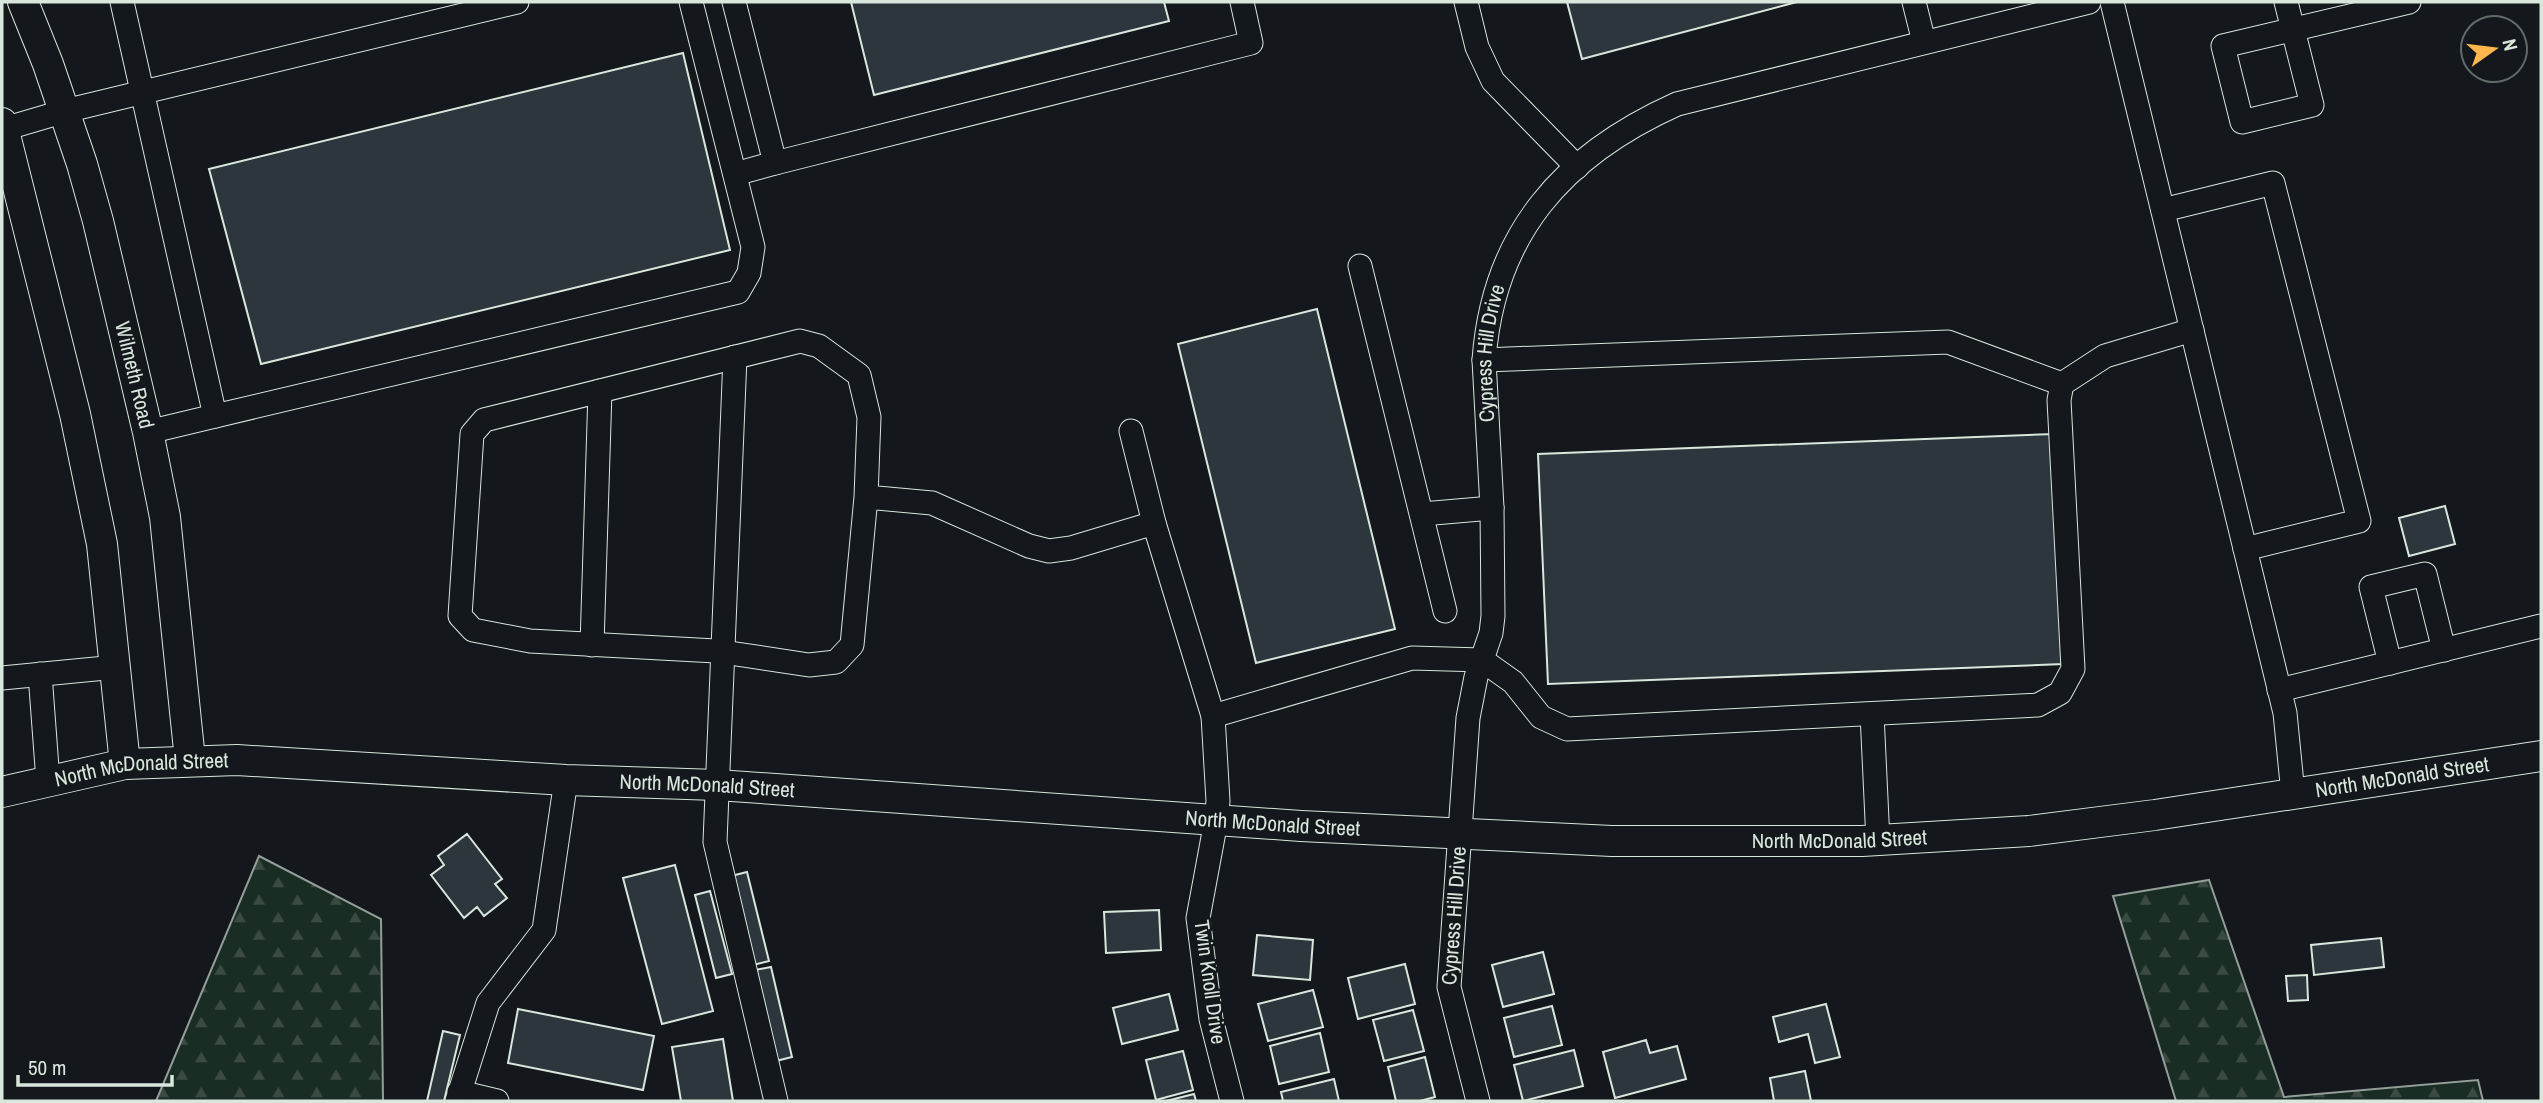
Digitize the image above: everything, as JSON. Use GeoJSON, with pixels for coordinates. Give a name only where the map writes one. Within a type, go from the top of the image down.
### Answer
{"type":"FeatureCollection","features":[{"type":"Feature","properties":{"kind":"main road","name":"Wilmeth Road"},"geometry":{"type":"LineString","coordinates":[[23,2],[65,111],[98,221],[148,432],[165,517],[190,760]]}},
{"type":"Feature","properties":{"kind":"main road"},"geometry":{"type":"LineString","coordinates":[[3,126],[72,401],[96,509],[125,764]]}},
{"type":"Feature","properties":{"kind":"main road","name":"North McDonald Street"},"geometry":{"type":"LineString","coordinates":[[2,792],[125,764],[190,760],[275,761],[566,780],[717,785],[1216,821],[1612,841],[1878,841],[2029,831],[2155,815],[2541,756]]}},
{"type":"Feature","properties":{"kind":"street"},"geometry":{"type":"LineString","coordinates":[[122,2],[215,416]]}},
{"type":"Feature","properties":{"kind":"street"},"geometry":{"type":"LineString","coordinates":[[3,126],[517,2]]}},
{"type":"Feature","properties":{"kind":"street"},"geometry":{"type":"LineString","coordinates":[[148,432],[738,292],[749,273],[753,247],[691,2]]}},
{"type":"Feature","properties":{"kind":"street"},"geometry":{"type":"LineString","coordinates":[[734,2],[775,163]]}},
{"type":"Feature","properties":{"kind":"street"},"geometry":{"type":"LineString","coordinates":[[735,174],[1251,43],[1242,2]]}},
{"type":"Feature","properties":{"kind":"street"},"geometry":{"type":"LineString","coordinates":[[1466,2],[1477,47],[1493,81],[1577,167]]}},
{"type":"Feature","properties":{"kind":"street"},"geometry":{"type":"LineString","coordinates":[[1914,2],[1924,42]]}},
{"type":"Feature","properties":{"kind":"street","name":"Cypress Hill Drive"},"geometry":{"type":"LineString","coordinates":[[1478,1101],[1449,987],[1468,718],[1476,677],[1492,633],[1493,616],[1492,509],[1484,360],[1488,318],[1512,247],[1539,206],[1577,167],[1615,135],[1677,104],[2089,2]]}},
{"type":"Feature","properties":{"kind":"street"},"geometry":{"type":"LineString","coordinates":[[2112,2],[2285,713],[2293,794]]}},
{"type":"Feature","properties":{"kind":"street"},"geometry":{"type":"LineString","coordinates":[[2286,2],[2293,29],[2312,105],[2242,122],[2223,46],[2293,29],[2409,2]]}},
{"type":"Feature","properties":{"kind":"street"},"geometry":{"type":"LineString","coordinates":[[2163,210],[2273,183],[2359,521],[2245,549]]}},
{"type":"Feature","properties":{"kind":"street"},"geometry":{"type":"LineString","coordinates":[[1360,266],[1445,611]]}},
{"type":"Feature","properties":{"kind":"street"},"geometry":{"type":"LineString","coordinates":[[1213,716],[1412,658],[1482,660],[1514,682],[1541,717],[1567,729],[2038,705],[2060,694],[2073,669],[2059,400],[2062,384],[2105,356],[2192,330]]}},
{"type":"Feature","properties":{"kind":"street"},"geometry":{"type":"LineString","coordinates":[[800,341],[819,346],[859,375],[869,417],[866,497],[852,645],[836,662],[809,665],[723,652],[530,641],[473,630],[460,616],[472,434],[484,420],[736,357],[800,341]]}},
{"type":"Feature","properties":{"kind":"street"},"geometry":{"type":"LineString","coordinates":[[1484,360],[1948,342],[2062,384]]}},
{"type":"Feature","properties":{"kind":"street"},"geometry":{"type":"LineString","coordinates":[[736,357],[715,842],[776,1101]]}},
{"type":"Feature","properties":{"kind":"street"},"geometry":{"type":"LineString","coordinates":[[592,645],[600,391]]}},
{"type":"Feature","properties":{"kind":"street","name":"Twin Knoll Drive"},"geometry":{"type":"LineString","coordinates":[[1130,431],[1154,523],[1213,716],[1218,801],[1198,918],[1211,1019],[1232,1101]]}},
{"type":"Feature","properties":{"kind":"street"},"geometry":{"type":"LineString","coordinates":[[866,497],[932,503],[1028,546],[1049,551],[1071,548],[1154,523]]}},
{"type":"Feature","properties":{"kind":"street"},"geometry":{"type":"LineString","coordinates":[[1422,514],[1492,509]]}},
{"type":"Feature","properties":{"kind":"street"},"geometry":{"type":"LineString","coordinates":[[2390,663],[2371,587],[2425,574],[2444,650]]}},
{"type":"Feature","properties":{"kind":"street"},"geometry":{"type":"LineString","coordinates":[[2279,691],[2541,626]]}},
{"type":"Feature","properties":{"kind":"street"},"geometry":{"type":"LineString","coordinates":[[2,678],[116,667]]}},
{"type":"Feature","properties":{"kind":"street"},"geometry":{"type":"LineString","coordinates":[[40,674],[48,781]]}},
{"type":"Feature","properties":{"kind":"street"},"geometry":{"type":"LineString","coordinates":[[1872,714],[1878,841]]}},
{"type":"Feature","properties":{"kind":"street"},"geometry":{"type":"LineString","coordinates":[[497,1101],[458,1096],[488,1003],[544,930],[566,780]]}},
{"type":"Feature","properties":{"kind":"green space"},"geometry":{"type":"Polygon","coordinates":[[[259,856],[381,919],[383,1101],[156,1101],[259,856]]]}},
{"type":"Feature","properties":{"kind":"green space"},"geometry":{"type":"Polygon","coordinates":[[[2209,880],[2284,1097],[2478,1080],[2483,1101],[2176,1101],[2113,896],[2209,880]]]}},
{"type":"Feature","properties":{"kind":"building"},"geometry":{"type":"Polygon","coordinates":[[[851,2],[1164,2],[1169,21],[874,95],[851,2]]]}},
{"type":"Feature","properties":{"kind":"building"},"geometry":{"type":"Polygon","coordinates":[[[1567,2],[1797,2],[1582,59],[1567,2]]]}},
{"type":"Feature","properties":{"kind":"building"},"geometry":{"type":"Polygon","coordinates":[[[683,53],[730,250],[261,364],[209,169],[683,53]]]}},
{"type":"Feature","properties":{"kind":"building"},"geometry":{"type":"Polygon","coordinates":[[[1317,309],[1395,629],[1256,663],[1178,344],[1317,309]]]}},
{"type":"Feature","properties":{"kind":"building"},"geometry":{"type":"Polygon","coordinates":[[[2054,434],[2063,664],[1548,684],[1538,454],[2054,434]]]}},
{"type":"Feature","properties":{"kind":"building"},"geometry":{"type":"Polygon","coordinates":[[[2445,506],[2455,544],[2409,556],[2399,518],[2445,506]]]}},
{"type":"Feature","properties":{"kind":"building"},"geometry":{"type":"Polygon","coordinates":[[[467,834],[502,879],[495,884],[507,898],[484,916],[477,907],[464,918],[431,875],[444,865],[438,856],[467,834]]]}},
{"type":"Feature","properties":{"kind":"building"},"geometry":{"type":"Polygon","coordinates":[[[675,865],[713,1011],[662,1024],[623,878],[675,865]]]}},
{"type":"Feature","properties":{"kind":"building"},"geometry":{"type":"Polygon","coordinates":[[[747,872],[769,961],[753,965],[731,876],[747,872]]]}},
{"type":"Feature","properties":{"kind":"building"},"geometry":{"type":"Polygon","coordinates":[[[710,891],[732,974],[716,978],[695,895],[710,891]]]}},
{"type":"Feature","properties":{"kind":"building"},"geometry":{"type":"Polygon","coordinates":[[[1159,910],[1161,950],[1106,953],[1104,912],[1159,910]]]}},
{"type":"Feature","properties":{"kind":"building"},"geometry":{"type":"Polygon","coordinates":[[[1257,935],[1313,940],[1310,980],[1253,975],[1257,935]]]}},
{"type":"Feature","properties":{"kind":"building"},"geometry":{"type":"Polygon","coordinates":[[[2381,938],[2384,967],[2314,975],[2311,945],[2381,938]]]}},
{"type":"Feature","properties":{"kind":"building"},"geometry":{"type":"Polygon","coordinates":[[[1543,952],[1554,994],[1503,1007],[1492,965],[1543,952]]]}},
{"type":"Feature","properties":{"kind":"building"},"geometry":{"type":"Polygon","coordinates":[[[1405,964],[1415,1004],[1358,1019],[1348,978],[1405,964]]]}},
{"type":"Feature","properties":{"kind":"building"},"geometry":{"type":"Polygon","coordinates":[[[771,967],[792,1057],[776,1061],[755,970],[771,967]]]}},
{"type":"Feature","properties":{"kind":"building"},"geometry":{"type":"Polygon","coordinates":[[[2307,975],[2308,1000],[2288,1001],[2286,976],[2307,975]]]}},
{"type":"Feature","properties":{"kind":"building"},"geometry":{"type":"Polygon","coordinates":[[[1313,990],[1323,1027],[1268,1041],[1258,1004],[1313,990]]]}},
{"type":"Feature","properties":{"kind":"building"},"geometry":{"type":"Polygon","coordinates":[[[1169,994],[1178,1030],[1122,1044],[1113,1008],[1169,994]]]}},
{"type":"Feature","properties":{"kind":"building"},"geometry":{"type":"Polygon","coordinates":[[[1826,1004],[1840,1057],[1815,1063],[1808,1034],[1779,1042],[1773,1017],[1826,1004]]]}},
{"type":"Feature","properties":{"kind":"building"},"geometry":{"type":"Polygon","coordinates":[[[1552,1006],[1562,1045],[1514,1057],[1504,1018],[1552,1006]]]}},
{"type":"Feature","properties":{"kind":"building"},"geometry":{"type":"Polygon","coordinates":[[[518,1009],[654,1036],[643,1090],[508,1063],[518,1009]]]}},
{"type":"Feature","properties":{"kind":"building"},"geometry":{"type":"Polygon","coordinates":[[[1413,1010],[1424,1051],[1384,1061],[1373,1020],[1413,1010]]]}},
{"type":"Feature","properties":{"kind":"building"},"geometry":{"type":"Polygon","coordinates":[[[443,1031],[460,1035],[444,1101],[427,1101],[443,1031]]]}},
{"type":"Feature","properties":{"kind":"building"},"geometry":{"type":"Polygon","coordinates":[[[1320,1033],[1329,1072],[1279,1084],[1270,1046],[1320,1033]]]}},
{"type":"Feature","properties":{"kind":"building"},"geometry":{"type":"Polygon","coordinates":[[[723,1039],[733,1101],[681,1101],[672,1047],[723,1039]]]}},
{"type":"Feature","properties":{"kind":"building"},"geometry":{"type":"Polygon","coordinates":[[[1646,1040],[1650,1053],[1677,1046],[1686,1079],[1615,1098],[1603,1052],[1646,1040]]]}},
{"type":"Feature","properties":{"kind":"building"},"geometry":{"type":"Polygon","coordinates":[[[1574,1050],[1583,1086],[1523,1101],[1514,1065],[1574,1050]]]}},
{"type":"Feature","properties":{"kind":"building"},"geometry":{"type":"Polygon","coordinates":[[[1183,1051],[1193,1090],[1156,1100],[1146,1060],[1183,1051]]]}},
{"type":"Feature","properties":{"kind":"building"},"geometry":{"type":"Polygon","coordinates":[[[1425,1057],[1435,1097],[1420,1101],[1396,1101],[1388,1067],[1425,1057]]]}},
{"type":"Feature","properties":{"kind":"building"},"geometry":{"type":"Polygon","coordinates":[[[1805,1071],[1811,1101],[1774,1101],[1770,1078],[1805,1071]]]}},
{"type":"Feature","properties":{"kind":"building"},"geometry":{"type":"Polygon","coordinates":[[[1334,1079],[1339,1101],[1283,1101],[1281,1092],[1334,1079]]]}},
{"type":"Feature","properties":{"kind":"building"},"geometry":{"type":"Polygon","coordinates":[[[1194,1094],[1196,1101],[1166,1101],[1194,1094]]]}}]}
